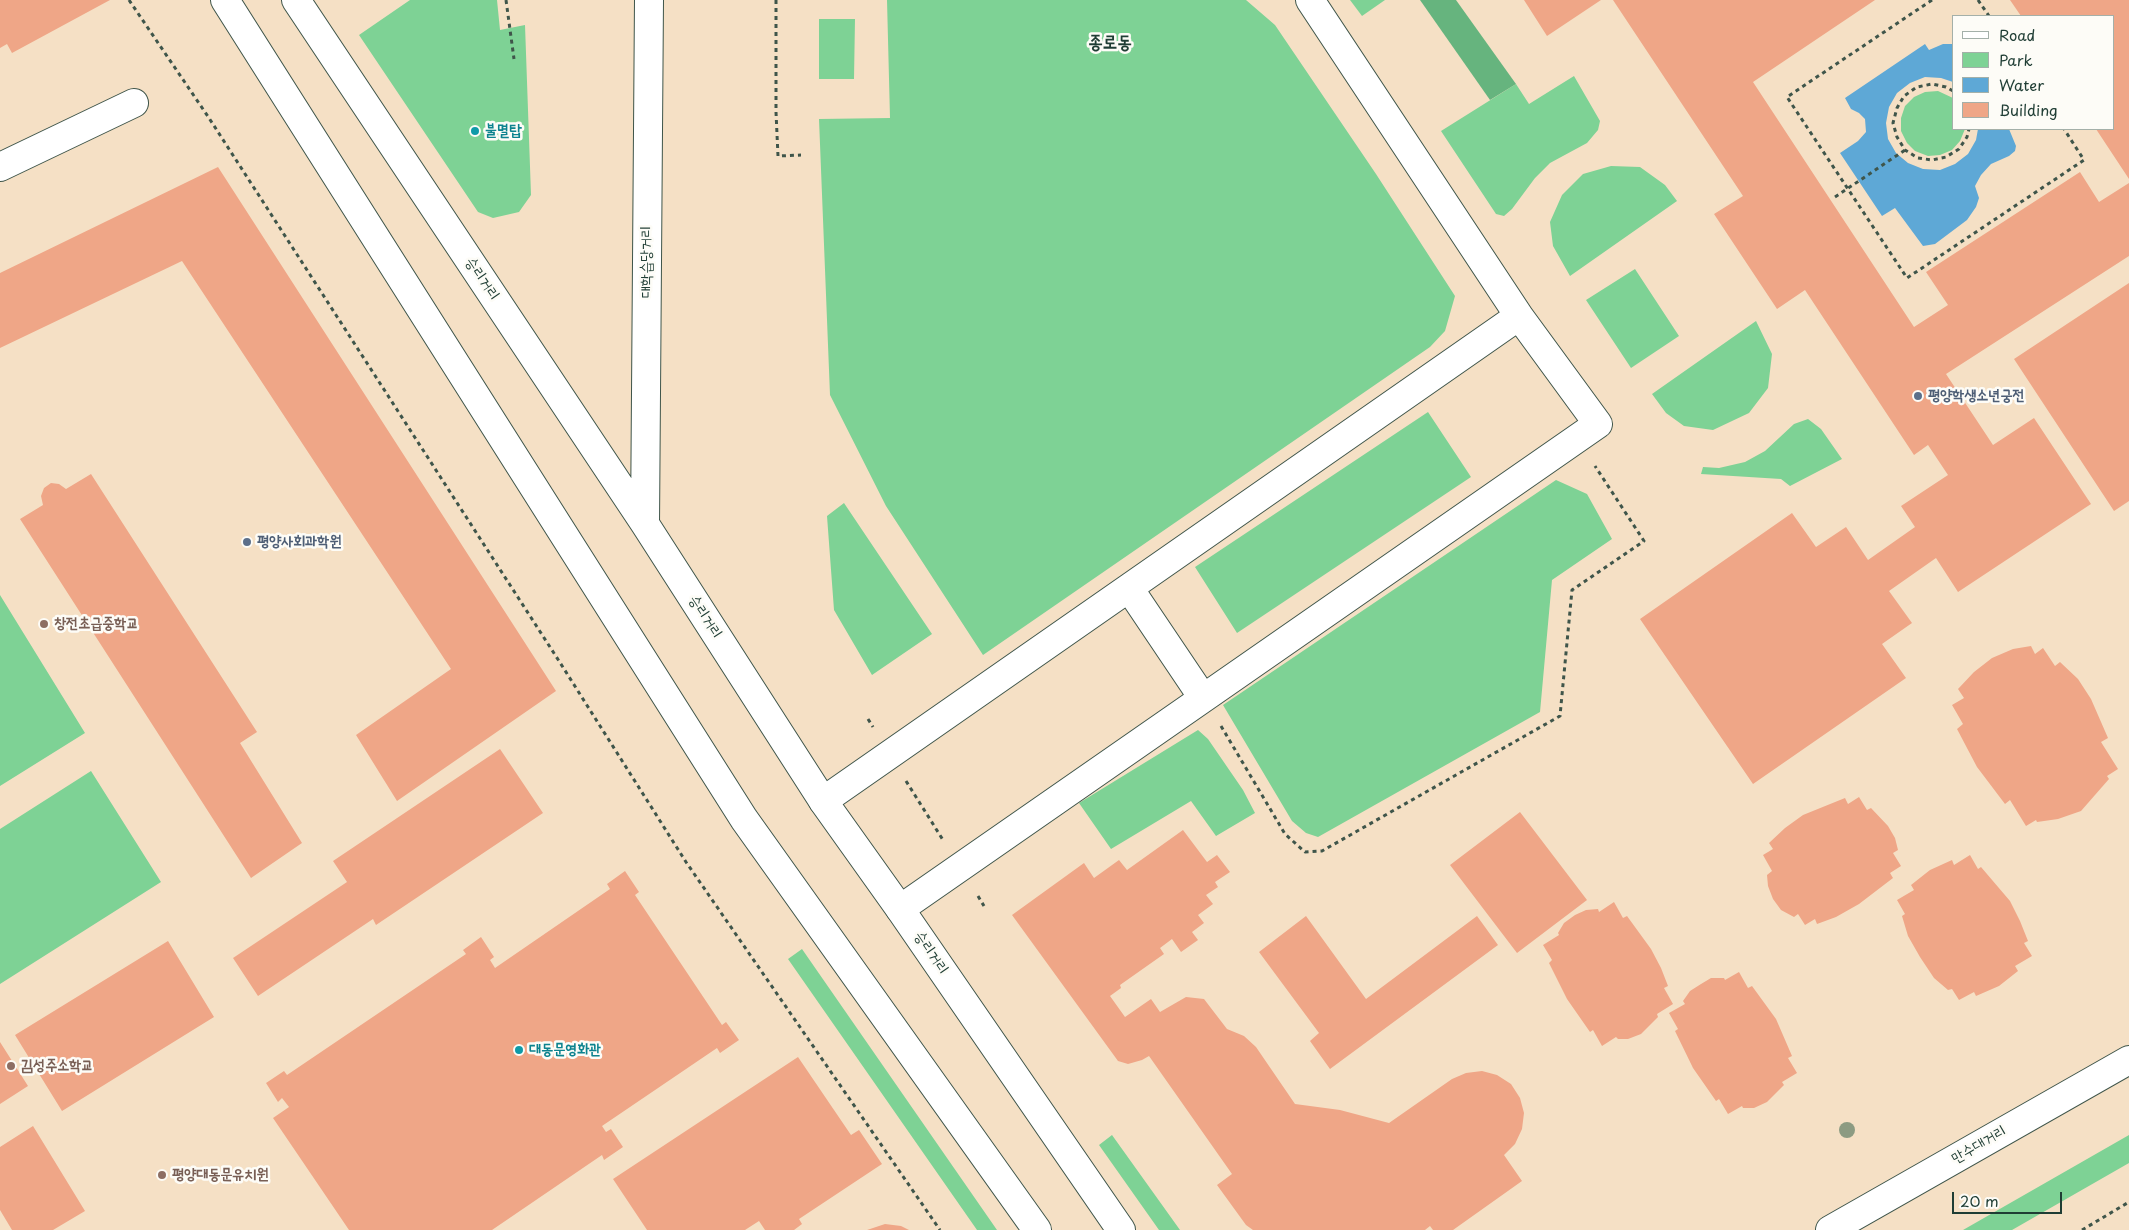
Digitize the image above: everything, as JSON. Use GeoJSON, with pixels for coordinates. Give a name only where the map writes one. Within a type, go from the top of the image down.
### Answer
{"type":"FeatureCollection","features":[{"type":"Feature","properties":{"kind":"main road"},"geometry":{"type":"LineString","coordinates":[[225,0],[744,818],[1037,1230]]}},
{"type":"Feature","properties":{"kind":"main road","name":"승리거리"},"geometry":{"type":"LineString","coordinates":[[296,0],[645,524],[823,801],[900,909],[1121,1230]]}},
{"type":"Feature","properties":{"kind":"main road","name":"대학습당거리"},"geometry":{"type":"LineString","coordinates":[[645,524],[649,0]]}},
{"type":"Feature","properties":{"kind":"main road"},"geometry":{"type":"LineString","coordinates":[[900,909],[1598,424],[1519,316],[1310,0]]}},
{"type":"Feature","properties":{"kind":"main road"},"geometry":{"type":"LineString","coordinates":[[0,167],[134,104]]}},
{"type":"Feature","properties":{"kind":"main road"},"geometry":{"type":"LineString","coordinates":[[823,801],[1519,316]]}},
{"type":"Feature","properties":{"kind":"main road"},"geometry":{"type":"LineString","coordinates":[[1128,588],[1204,698]]}},
{"type":"Feature","properties":{"kind":"main road","name":"만수대거리"},"geometry":{"type":"LineString","coordinates":[[1830,1230],[2129,1060]]}},
{"type":"Feature","properties":{"kind":"path"},"geometry":{"type":"LineString","coordinates":[[129,0],[209,118],[559,661],[686,862],[940,1230]]}},
{"type":"Feature","properties":{"kind":"path"},"geometry":{"type":"LineString","coordinates":[[506,0],[514,59]]}},
{"type":"Feature","properties":{"kind":"path"},"geometry":{"type":"LineString","coordinates":[[776,0],[778,156],[801,155]]}},
{"type":"Feature","properties":{"kind":"path"},"geometry":{"type":"LineString","coordinates":[[1932,0],[1787,97],[1907,278],[2084,160],[2065,130]]}},
{"type":"Feature","properties":{"kind":"path"},"geometry":{"type":"LineString","coordinates":[[1978,0],[1988,15]]}},
{"type":"Feature","properties":{"kind":"path"},"geometry":{"type":"LineString","coordinates":[[1952,90],[1932,84],[1917,87],[1904,96],[1897,108],[1893,122],[1896,137],[1905,150],[1918,158],[1932,160],[1946,157],[1959,149],[1967,137],[1969,130]]}},
{"type":"Feature","properties":{"kind":"path"},"geometry":{"type":"LineString","coordinates":[[1835,197],[1905,150]]}},
{"type":"Feature","properties":{"kind":"path"},"geometry":{"type":"LineString","coordinates":[[1204,698],[1285,834],[1304,852],[1322,851],[1560,716],[1572,590],[1644,541],[1577,438]]}},
{"type":"Feature","properties":{"kind":"path"},"geometry":{"type":"LineString","coordinates":[[868,719],[878,735]]}},
{"type":"Feature","properties":{"kind":"path"},"geometry":{"type":"LineString","coordinates":[[903,776],[944,841]]}},
{"type":"Feature","properties":{"kind":"path"},"geometry":{"type":"LineString","coordinates":[[974,890],[984,906]]}},
{"type":"Feature","properties":{"kind":"path"},"geometry":{"type":"LineString","coordinates":[[2082,1230],[2129,1202]]}},
{"type":"Feature","properties":{"kind":"green space"},"geometry":{"type":"Polygon","coordinates":[[[410,0],[497,0],[500,30],[525,25],[531,195],[519,212],[493,218],[478,212],[359,35],[410,0]]]}},
{"type":"Feature","properties":{"kind":"green space"},"geometry":{"type":"Polygon","coordinates":[[[887,0],[1246,0],[1275,25],[1376,174],[1455,296],[1445,331],[1430,347],[983,655],[886,506],[830,395],[819,119],[890,118],[887,0]]]}},
{"type":"Feature","properties":{"kind":"green space"},"geometry":{"type":"Polygon","coordinates":[[[1350,0],[1385,0],[1362,16],[1350,0]]]}},
{"type":"Feature","properties":{"kind":"green space"},"geometry":{"type":"Polygon","coordinates":[[[1420,0],[1456,0],[1516,84],[1490,100],[1420,0]]]}},
{"type":"Feature","properties":{"kind":"green space"},"geometry":{"type":"Polygon","coordinates":[[[819,19],[855,19],[854,79],[819,79],[819,19]]]}},
{"type":"Feature","properties":{"kind":"green space"},"geometry":{"type":"Polygon","coordinates":[[[1574,76],[1600,121],[1598,130],[1587,143],[1550,163],[1504,216],[1496,214],[1441,131],[1516,84],[1529,104],[1574,76]]]}},
{"type":"Feature","properties":{"kind":"green space"},"geometry":{"type":"Polygon","coordinates":[[[1938,91],[1952,98],[1952,130],[1965,130],[1960,141],[1952,150],[1940,155],[1928,156],[1915,151],[1907,143],[1901,131],[1901,118],[1905,106],[1914,97],[1925,92],[1938,91]]]}},
{"type":"Feature","properties":{"kind":"green space"},"geometry":{"type":"Polygon","coordinates":[[[1611,166],[1640,167],[1665,185],[1677,201],[1570,276],[1553,246],[1550,222],[1562,195],[1583,174],[1611,166]]]}},
{"type":"Feature","properties":{"kind":"green space"},"geometry":{"type":"Polygon","coordinates":[[[1635,269],[1679,336],[1631,368],[1586,300],[1635,269]]]}},
{"type":"Feature","properties":{"kind":"green space"},"geometry":{"type":"Polygon","coordinates":[[[1756,321],[1772,354],[1768,388],[1749,413],[1713,430],[1684,426],[1666,413],[1652,394],[1756,321]]]}},
{"type":"Feature","properties":{"kind":"green space"},"geometry":{"type":"Polygon","coordinates":[[[1428,412],[1471,477],[1237,633],[1195,567],[1428,412]]]}},
{"type":"Feature","properties":{"kind":"green space"},"geometry":{"type":"Polygon","coordinates":[[[1808,419],[1821,429],[1842,459],[1790,486],[1781,479],[1701,474],[1703,467],[1719,468],[1745,462],[1765,451],[1794,424],[1808,419]]]}},
{"type":"Feature","properties":{"kind":"green space"},"geometry":{"type":"Polygon","coordinates":[[[1556,480],[1587,494],[1612,539],[1552,580],[1540,712],[1318,837],[1306,833],[1292,821],[1223,705],[1556,480]]]}},
{"type":"Feature","properties":{"kind":"green space"},"geometry":{"type":"Polygon","coordinates":[[[844,503],[932,634],[872,675],[834,610],[827,516],[844,503]]]}},
{"type":"Feature","properties":{"kind":"green space"},"geometry":{"type":"Polygon","coordinates":[[[0,595],[85,733],[0,786],[0,595]]]}},
{"type":"Feature","properties":{"kind":"green space"},"geometry":{"type":"Polygon","coordinates":[[[1198,730],[1208,739],[1243,790],[1255,813],[1216,836],[1191,801],[1111,849],[1079,803],[1198,730]]]}},
{"type":"Feature","properties":{"kind":"green space"},"geometry":{"type":"Polygon","coordinates":[[[91,771],[161,882],[0,984],[0,829],[91,771]]]}},
{"type":"Feature","properties":{"kind":"green space"},"geometry":{"type":"Polygon","coordinates":[[[802,949],[997,1230],[977,1230],[788,959],[802,949]]]}},
{"type":"Feature","properties":{"kind":"green space"},"geometry":{"type":"Polygon","coordinates":[[[1112,1135],[1180,1230],[1159,1230],[1099,1145],[1112,1135]]]}},
{"type":"Feature","properties":{"kind":"green space"},"geometry":{"type":"Polygon","coordinates":[[[2129,1135],[2129,1163],[2012,1230],[1963,1230],[2129,1135]]]}},
{"type":"Feature","properties":{"kind":"water"},"geometry":{"type":"Polygon","coordinates":[[[1925,44],[1929,50],[1943,44],[1952,44],[1952,82],[1941,78],[1925,77],[1910,83],[1897,93],[1889,107],[1886,123],[1888,139],[1896,153],[1908,163],[1923,169],[1940,170],[1955,164],[1968,154],[1976,140],[1978,130],[2009,130],[2016,146],[2015,151],[2009,156],[1991,164],[1981,175],[1975,186],[1979,198],[1976,207],[1967,220],[1935,244],[1923,246],[1895,208],[1882,216],[1840,153],[1858,141],[1866,132],[1865,119],[1851,109],[1845,98],[1925,44]]]}},
{"type":"Feature","properties":{"kind":"building"},"geometry":{"type":"Polygon","coordinates":[[[0,0],[110,0],[12,53],[7,44],[0,48],[0,0]]]}},
{"type":"Feature","properties":{"kind":"building"},"geometry":{"type":"Polygon","coordinates":[[[1524,0],[1601,0],[1547,36],[1524,0]]]}},
{"type":"Feature","properties":{"kind":"building","name":"평양학생소년궁전"},"geometry":{"type":"Polygon","coordinates":[[[1613,0],[1875,0],[1753,82],[1914,327],[1948,305],[1926,272],[2080,172],[2099,202],[2129,183],[2129,256],[1946,374],[1993,445],[2034,418],[2091,504],[1958,592],[1936,558],[1889,591],[1912,623],[1882,644],[1906,678],[1753,784],[1640,619],[1792,513],[1816,547],[1846,527],[1868,560],[1915,527],[1901,506],[1948,475],[1928,445],[1914,455],[1805,290],[1777,309],[1714,214],[1743,196],[1613,0]]]}},
{"type":"Feature","properties":{"kind":"building"},"geometry":{"type":"Polygon","coordinates":[[[2010,0],[2129,0],[2129,179],[2097,130],[2114,130],[2114,15],[2020,15],[2010,0]]]}},
{"type":"Feature","properties":{"kind":"building"},"geometry":{"type":"Polygon","coordinates":[[[218,167],[556,691],[397,801],[356,735],[451,669],[182,261],[0,348],[0,273],[218,167]]]}},
{"type":"Feature","properties":{"kind":"building"},"geometry":{"type":"Polygon","coordinates":[[[2129,283],[2129,501],[2114,511],[2014,359],[2129,283]]]}},
{"type":"Feature","properties":{"kind":"building"},"geometry":{"type":"Polygon","coordinates":[[[91,474],[257,732],[240,743],[302,843],[251,878],[20,519],[43,505],[41,496],[44,488],[51,483],[59,484],[66,489],[91,474]]]}},
{"type":"Feature","properties":{"kind":"building"},"geometry":{"type":"Polygon","coordinates":[[[2031,646],[2035,654],[2043,648],[2055,666],[2060,662],[2078,679],[2091,699],[2108,738],[2101,742],[2118,769],[2107,776],[2109,779],[2081,811],[2058,819],[2037,822],[2036,820],[2026,826],[2010,800],[2005,804],[1977,767],[1957,729],[1963,724],[1952,705],[1964,698],[1958,689],[1974,672],[1992,658],[2013,649],[2031,646]]]}},
{"type":"Feature","properties":{"kind":"building"},"geometry":{"type":"Polygon","coordinates":[[[500,749],[543,813],[376,925],[373,919],[258,996],[233,958],[347,882],[333,861],[500,749]]]}},
{"type":"Feature","properties":{"kind":"building"},"geometry":{"type":"Polygon","coordinates":[[[1859,797],[1867,810],[1871,808],[1888,826],[1895,838],[1898,850],[1893,853],[1901,866],[1890,873],[1893,878],[1859,904],[1836,917],[1817,924],[1815,919],[1805,925],[1798,914],[1794,917],[1781,910],[1773,899],[1768,886],[1767,875],[1772,871],[1763,855],[1773,849],[1769,843],[1803,815],[1845,798],[1848,804],[1859,797]]]}},
{"type":"Feature","properties":{"kind":"building"},"geometry":{"type":"Polygon","coordinates":[[[1520,812],[1587,900],[1517,953],[1450,865],[1520,812]]]}},
{"type":"Feature","properties":{"kind":"building"},"geometry":{"type":"Polygon","coordinates":[[[1183,830],[1207,862],[1217,855],[1230,872],[1215,882],[1218,887],[1206,895],[1213,904],[1198,915],[1204,923],[1192,932],[1198,940],[1181,952],[1172,939],[1160,948],[1164,954],[1120,985],[1121,988],[1110,996],[1125,1017],[1151,999],[1160,1012],[1186,997],[1204,999],[1227,1029],[1244,1036],[1256,1047],[1295,1104],[1340,1110],[1389,1123],[1452,1079],[1466,1073],[1482,1071],[1497,1075],[1511,1084],[1520,1098],[1524,1113],[1522,1129],[1515,1144],[1504,1155],[1522,1181],[1453,1230],[1433,1230],[1430,1226],[1425,1230],[1253,1230],[1246,1225],[1217,1185],[1232,1174],[1149,1056],[1128,1064],[1118,1061],[1012,915],[1084,863],[1094,878],[1119,860],[1127,870],[1183,830]]]}},
{"type":"Feature","properties":{"kind":"building"},"geometry":{"type":"Polygon","coordinates":[[[1970,855],[1978,869],[1981,867],[2010,901],[2028,941],[2024,943],[2032,956],[2015,966],[2018,971],[1999,986],[1976,996],[1974,992],[1959,1000],[1952,989],[1948,990],[1934,978],[1920,957],[1908,936],[1902,916],[1905,914],[1897,900],[1914,890],[1911,885],[1930,870],[1952,860],[1954,865],[1970,855]]]}},
{"type":"Feature","properties":{"kind":"building","name":"대동문영화관"},"geometry":{"type":"Polygon","coordinates":[[[625,871],[639,892],[635,895],[722,1025],[726,1022],[739,1040],[720,1053],[717,1048],[602,1126],[606,1132],[611,1129],[623,1147],[604,1160],[602,1155],[492,1230],[349,1230],[273,1118],[289,1107],[282,1098],[278,1102],[266,1083],[284,1071],[287,1075],[466,954],[463,950],[481,937],[494,957],[490,960],[495,968],[610,889],[607,884],[625,871]]]}},
{"type":"Feature","properties":{"kind":"building"},"geometry":{"type":"Polygon","coordinates":[[[1614,902],[1623,918],[1627,916],[1651,949],[1668,986],[1664,988],[1673,1004],[1657,1014],[1658,1017],[1641,1034],[1628,1039],[1618,1039],[1616,1037],[1602,1046],[1593,1030],[1590,1032],[1567,999],[1549,963],[1552,960],[1543,945],[1559,935],[1558,933],[1564,923],[1575,915],[1586,910],[1598,909],[1599,912],[1614,902]]]}},
{"type":"Feature","properties":{"kind":"building"},"geometry":{"type":"Polygon","coordinates":[[[1306,916],[1366,999],[1477,916],[1498,945],[1330,1069],[1310,1041],[1319,1033],[1259,952],[1306,916]]]}},
{"type":"Feature","properties":{"kind":"building"},"geometry":{"type":"Polygon","coordinates":[[[168,941],[214,1017],[62,1111],[15,1035],[168,941]]]}},
{"type":"Feature","properties":{"kind":"building"},"geometry":{"type":"Polygon","coordinates":[[[1739,972],[1748,988],[1752,986],[1776,1019],[1792,1056],[1788,1058],[1797,1073],[1782,1082],[1784,1085],[1767,1102],[1754,1108],[1743,1108],[1742,1106],[1728,1114],[1719,1099],[1716,1101],[1693,1068],[1675,1031],[1678,1029],[1669,1013],[1685,1004],[1683,1001],[1690,991],[1711,978],[1724,978],[1725,980],[1739,972]]]}},
{"type":"Feature","properties":{"kind":"building"},"geometry":{"type":"Polygon","coordinates":[[[0,1042],[28,1086],[0,1104],[0,1042]]]}},
{"type":"Feature","properties":{"kind":"building"},"geometry":{"type":"Polygon","coordinates":[[[798,1057],[851,1135],[859,1130],[882,1164],[799,1219],[802,1224],[794,1230],[765,1230],[759,1221],[745,1230],[647,1230],[613,1179],[798,1057]]]}},
{"type":"Feature","properties":{"kind":"building"},"geometry":{"type":"Polygon","coordinates":[[[33,1126],[85,1211],[53,1230],[12,1230],[0,1210],[0,1147],[33,1126]]]}},
{"type":"Feature","properties":{"kind":"building"},"geometry":{"type":"Polygon","coordinates":[[[885,1224],[901,1226],[909,1230],[867,1230],[885,1224]]]}},
{"type":"Feature","properties":{"kind":"place","name":"불멸탑"},"geometry":{"type":"Point","coordinates":[475,131]}},
{"type":"Feature","properties":{"kind":"place","name":"평양학생소년궁전"},"geometry":{"type":"Point","coordinates":[1918,396]}},
{"type":"Feature","properties":{"kind":"place","name":"평양사회과학원"},"geometry":{"type":"Point","coordinates":[247,542]}},
{"type":"Feature","properties":{"kind":"place","name":"창전초급중학교"},"geometry":{"type":"Point","coordinates":[44,624]}},
{"type":"Feature","properties":{"kind":"place","name":"대동문영화관"},"geometry":{"type":"Point","coordinates":[519,1050]}},
{"type":"Feature","properties":{"kind":"place","name":"김성주소학교"},"geometry":{"type":"Point","coordinates":[11,1066]}},
{"type":"Feature","properties":{"kind":"place","name":"평양대동문유치원"},"geometry":{"type":"Point","coordinates":[162,1175]}},
{"type":"Feature","properties":{"kind":"district","name":"종로동"},"geometry":{"type":"Point","coordinates":[1110,43]}}]}
